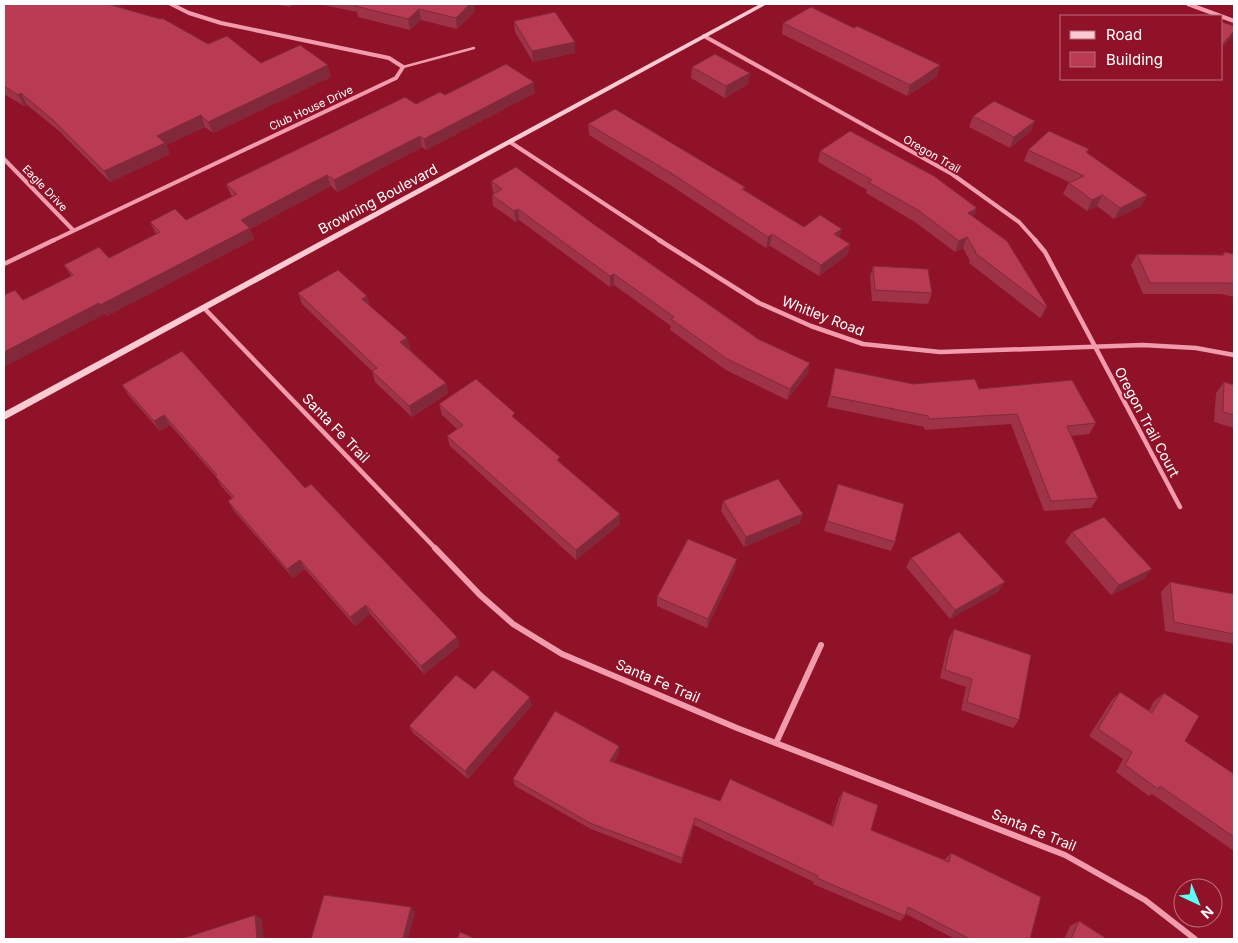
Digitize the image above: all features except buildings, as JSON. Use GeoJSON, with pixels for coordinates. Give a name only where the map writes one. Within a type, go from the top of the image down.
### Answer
{"type":"FeatureCollection","features":[{"type":"Feature","properties":{"kind":"street"},"geometry":{"type":"LineString","coordinates":[[171,4],[189,13],[221,23],[389,58],[403,67]]}},
{"type":"Feature","properties":{"kind":"street","name":"Browning Boulevard"},"geometry":{"type":"LineString","coordinates":[[4,416],[764,4]]}},
{"type":"Feature","properties":{"kind":"street"},"geometry":{"type":"LineString","coordinates":[[1188,4],[1220,15]]}},
{"type":"Feature","properties":{"kind":"street","name":"Oregon Trail"},"geometry":{"type":"LineString","coordinates":[[704,36],[952,174],[1018,222],[1045,252],[1094,347]]}},
{"type":"Feature","properties":{"kind":"street","name":"Club House Drive"},"geometry":{"type":"LineString","coordinates":[[4,264],[396,78],[403,67]]}},
{"type":"Feature","properties":{"kind":"street","name":"Whitley Road"},"geometry":{"type":"LineString","coordinates":[[510,142],[608,209],[759,303],[811,326],[863,344],[940,352],[1143,345],[1196,348],[1234,354]]}},
{"type":"Feature","properties":{"kind":"street","name":"Eagle Drive"},"geometry":{"type":"LineString","coordinates":[[4,158],[74,230]]}},
{"type":"Feature","properties":{"kind":"street","name":"Santa Fe Trail"},"geometry":{"type":"LineString","coordinates":[[204,308],[480,595],[513,624],[562,654],[776,743],[1065,855],[1145,900],[1195,939]]}},
{"type":"Feature","properties":{"kind":"street","name":"Oregon Trail Court"},"geometry":{"type":"LineString","coordinates":[[1094,347],[1180,507]]}},
{"type":"Feature","properties":{"kind":"street"},"geometry":{"type":"LineString","coordinates":[[776,743],[821,646]]}},
{"type":"Feature","properties":{"kind":"lane"},"geometry":{"type":"LineString","coordinates":[[403,67],[474,48]]}}]}
